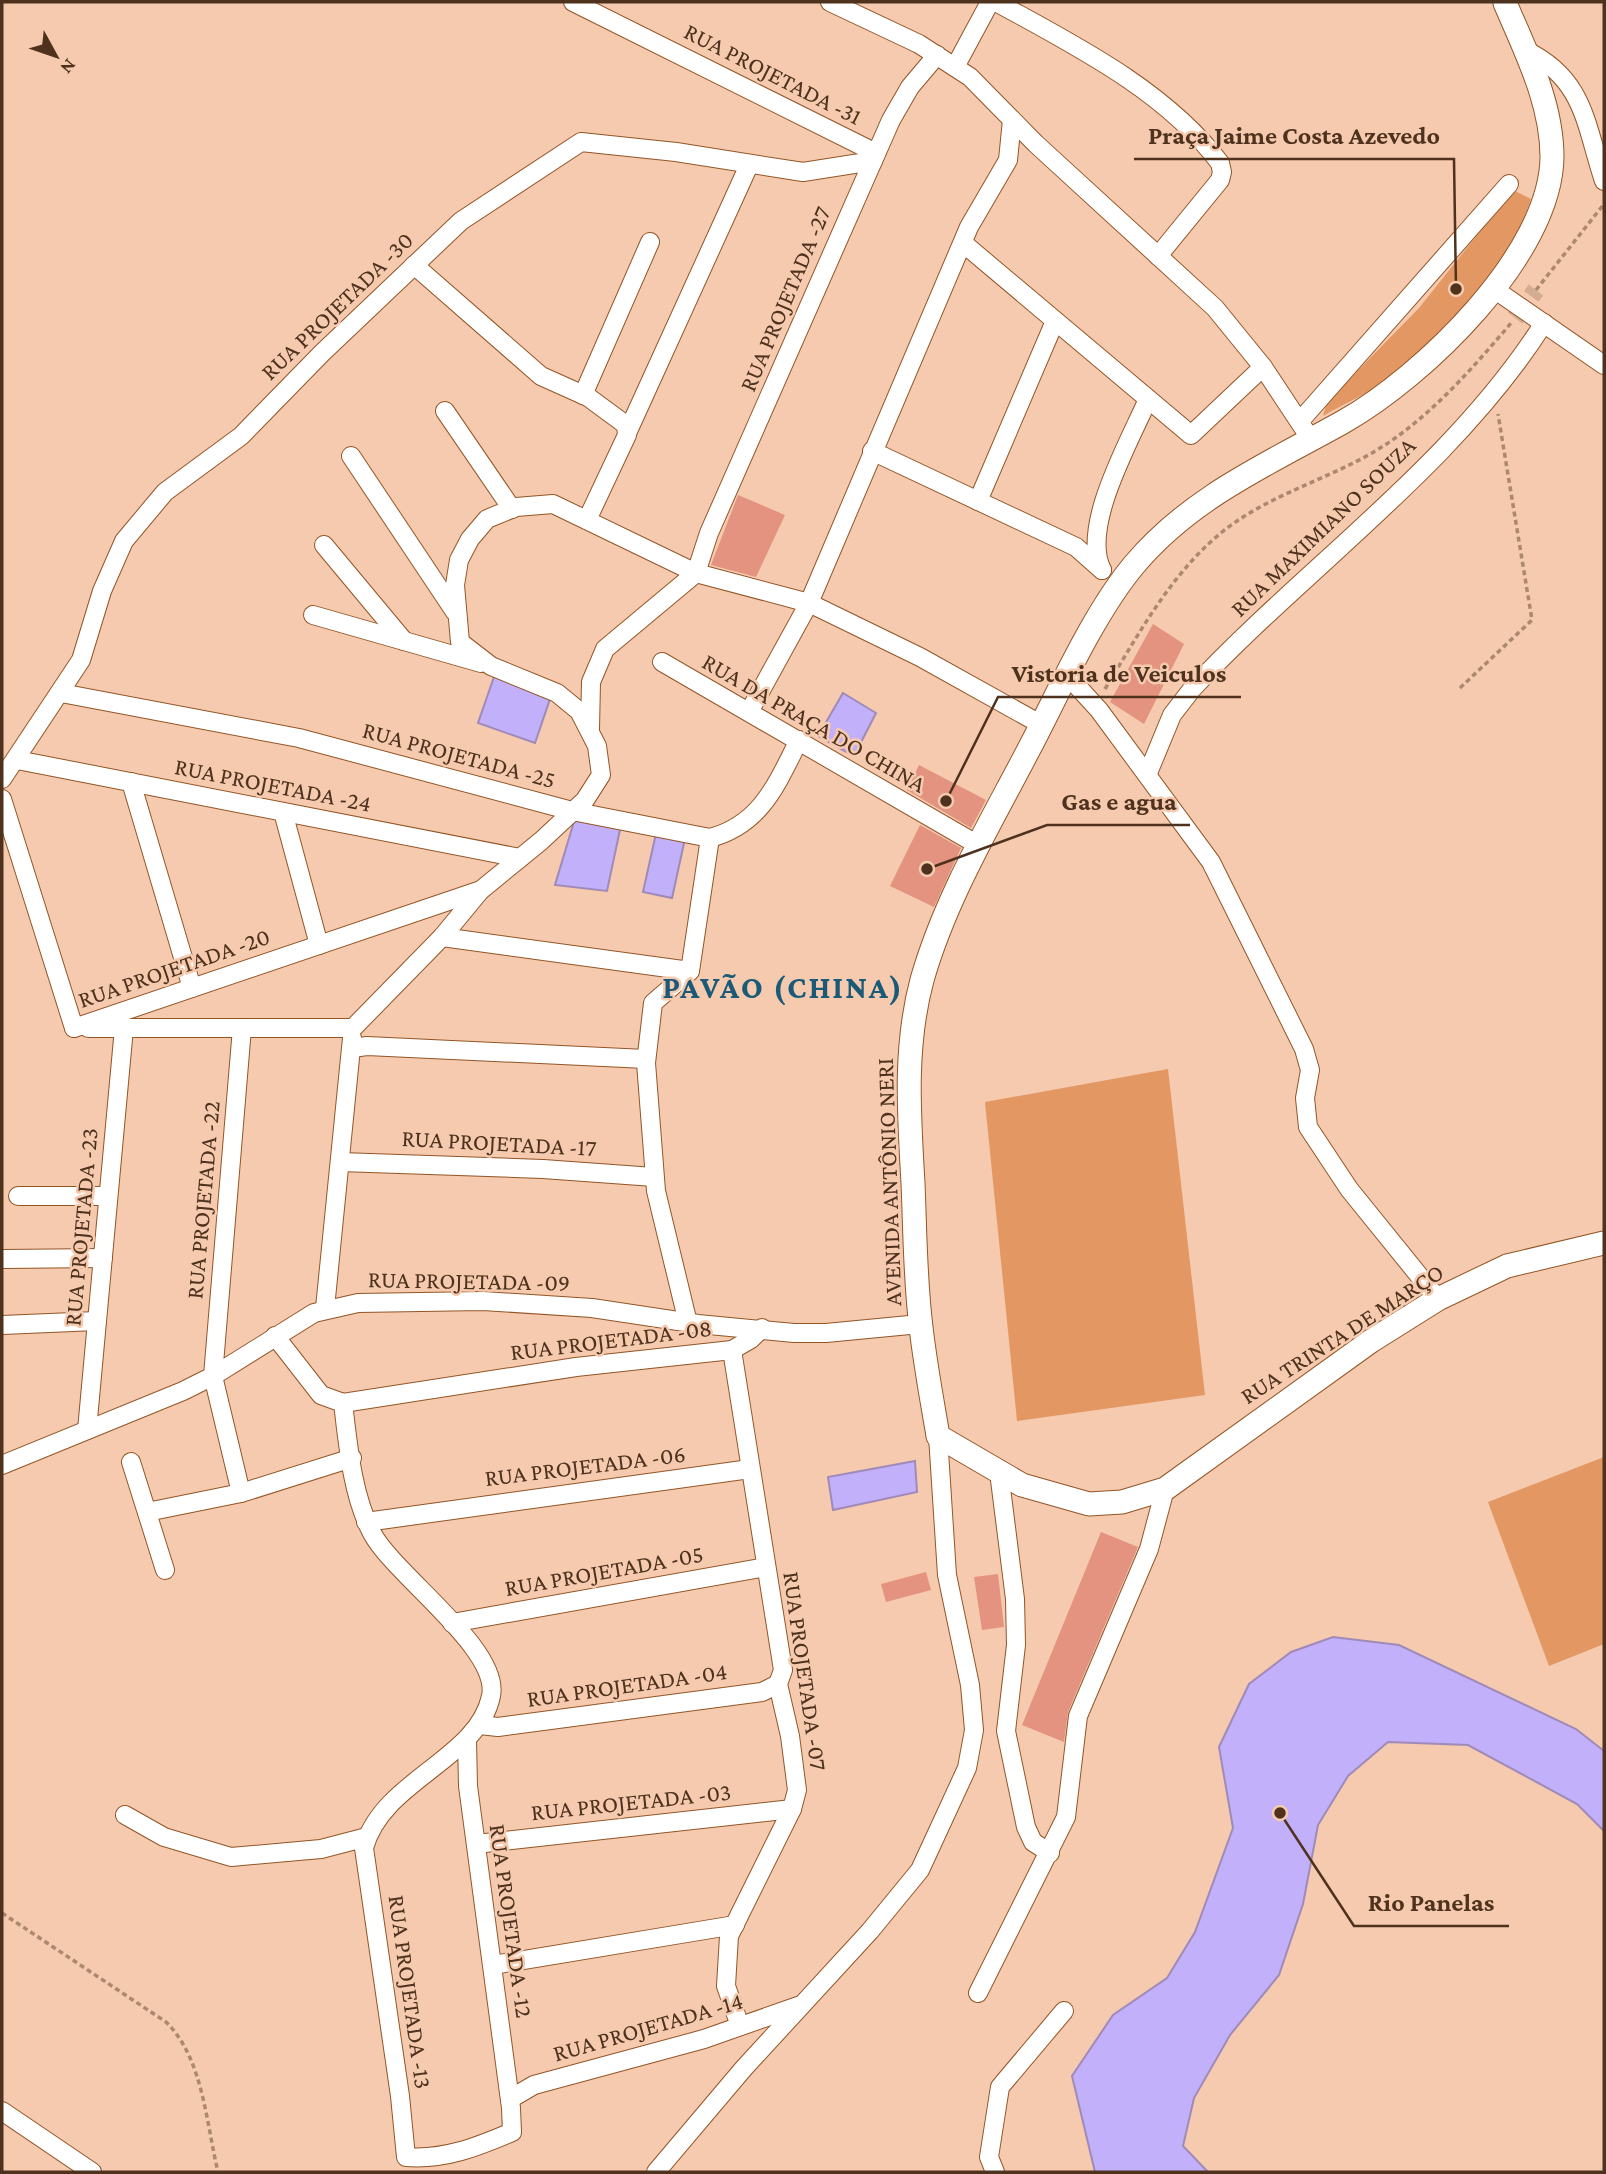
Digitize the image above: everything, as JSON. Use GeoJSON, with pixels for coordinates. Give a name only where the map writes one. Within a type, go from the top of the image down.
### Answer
{"type":"FeatureCollection","features":[{"type":"Feature","properties":{"kind":"street","name":"RUA PROJETADA -31"},"geometry":{"type":"LineString","coordinates":[[573,2],[874,157]]}},
{"type":"Feature","properties":{"kind":"street"},"geometry":{"type":"LineString","coordinates":[[830,2],[937,55],[955,67],[1215,309],[1264,367],[1305,429],[1509,184]]}},
{"type":"Feature","properties":{"kind":"street"},"geometry":{"type":"LineString","coordinates":[[955,67],[990,2]]}},
{"type":"Feature","properties":{"kind":"street"},"geometry":{"type":"LineString","coordinates":[[996,2],[1116,69],[1160,105],[1222,167],[1220,180],[1158,256]]}},
{"type":"Feature","properties":{"kind":"street","name":"AVENIDA ANTÔNIO NERI"},"geometry":{"type":"LineString","coordinates":[[938,1436],[920,1324],[909,1119],[911,1029],[923,979],[942,925],[978,845],[1067,675],[1110,578],[1146,552],[1182,516],[1305,429],[1375,402],[1453,335],[1494,289],[1532,231],[1546,197],[1552,159],[1549,126],[1539,86],[1503,2]]}},
{"type":"Feature","properties":{"kind":"street"},"geometry":{"type":"LineString","coordinates":[[1525,50],[1547,61],[1569,81],[1604,181]]}},
{"type":"Feature","properties":{"kind":"street","name":"RUA PROJETADA -27"},"geometry":{"type":"LineString","coordinates":[[696,573],[709,533],[874,157],[910,87],[937,55]]}},
{"type":"Feature","properties":{"kind":"street"},"geometry":{"type":"LineString","coordinates":[[749,712],[810,603],[872,451],[978,208],[1008,160],[1012,120]]}},
{"type":"Feature","properties":{"kind":"street","name":"RUA PROJETADA -30"},"geometry":{"type":"LineString","coordinates":[[2,779],[81,660],[102,591],[124,541],[132,531],[165,492],[241,436],[461,221],[581,142],[676,152],[803,172],[874,157]]}},
{"type":"Feature","properties":{"kind":"street"},"geometry":{"type":"LineString","coordinates":[[1008,160],[1036,144]]}},
{"type":"Feature","properties":{"kind":"street"},"geometry":{"type":"LineString","coordinates":[[587,520],[749,165]]}},
{"type":"Feature","properties":{"kind":"street"},"geometry":{"type":"LineString","coordinates":[[583,395],[650,242]]}},
{"type":"Feature","properties":{"kind":"street"},"geometry":{"type":"LineString","coordinates":[[963,243],[1191,435],[1264,367]]}},
{"type":"Feature","properties":{"kind":"street"},"geometry":{"type":"LineString","coordinates":[[414,265],[541,376],[583,395],[627,429]]}},
{"type":"Feature","properties":{"kind":"street"},"geometry":{"type":"LineString","coordinates":[[1494,289],[1604,365]]}},
{"type":"Feature","properties":{"kind":"street"},"geometry":{"type":"LineString","coordinates":[[978,501],[1055,321]]}},
{"type":"Feature","properties":{"kind":"street","name":"RUA MAXIMIANO SOUZA"},"geometry":{"type":"LineString","coordinates":[[1148,773],[1172,715],[1192,689],[1254,626],[1362,528],[1494,391],[1520,361],[1544,323]]}},
{"type":"Feature","properties":{"kind":"street"},"geometry":{"type":"LineString","coordinates":[[1110,578],[1096,558],[1099,521],[1111,483],[1148,399]]}},
{"type":"Feature","properties":{"kind":"street"},"geometry":{"type":"LineString","coordinates":[[445,411],[514,508]]}},
{"type":"Feature","properties":{"kind":"street"},"geometry":{"type":"LineString","coordinates":[[872,451],[1076,547],[1110,578]]}},
{"type":"Feature","properties":{"kind":"street"},"geometry":{"type":"LineString","coordinates":[[351,456],[455,612]]}},
{"type":"Feature","properties":{"kind":"street"},"geometry":{"type":"LineString","coordinates":[[491,666],[460,642],[455,612],[459,560],[470,539],[487,519],[514,508],[553,504],[696,573],[810,603],[919,657],[1042,725]]}},
{"type":"Feature","properties":{"kind":"street"},"geometry":{"type":"LineString","coordinates":[[324,545],[404,641]]}},
{"type":"Feature","properties":{"kind":"street"},"geometry":{"type":"LineString","coordinates":[[590,729],[591,682],[605,649],[696,573]]}},
{"type":"Feature","properties":{"kind":"street"},"geometry":{"type":"LineString","coordinates":[[313,615],[491,666],[557,693],[579,711],[590,729]]}},
{"type":"Feature","properties":{"kind":"street","name":"RUA DA PRAÇA DO CHINA"},"geometry":{"type":"LineString","coordinates":[[662,662],[978,845]]}},
{"type":"Feature","properties":{"kind":"street"},"geometry":{"type":"LineString","coordinates":[[1067,675],[1148,773],[1211,862],[1284,1003],[1310,1070],[1305,1098],[1308,1127],[1349,1189],[1438,1299]]}},
{"type":"Feature","properties":{"kind":"street","name":"RUA PROJETADA -25"},"geometry":{"type":"LineString","coordinates":[[61,693],[299,738],[572,811],[710,838]]}},
{"type":"Feature","properties":{"kind":"street","name":"RUA PROJETADA -20"},"geometry":{"type":"LineString","coordinates":[[74,1028],[481,890],[585,800],[601,775],[597,746],[590,729]]}},
{"type":"Feature","properties":{"kind":"street"},"geometry":{"type":"LineString","coordinates":[[688,1323],[654,1177],[646,1059],[653,1003],[690,971],[710,838],[722,834],[765,805],[799,740]]}},
{"type":"Feature","properties":{"kind":"street","name":"RUA PROJETADA -24"},"geometry":{"type":"LineString","coordinates":[[17,760],[520,858]]}},
{"type":"Feature","properties":{"kind":"street"},"geometry":{"type":"LineString","coordinates":[[131,782],[192,988]]}},
{"type":"Feature","properties":{"kind":"street"},"geometry":{"type":"LineString","coordinates":[[2,799],[74,1028]]}},
{"type":"Feature","properties":{"kind":"street"},"geometry":{"type":"LineString","coordinates":[[282,812],[319,945]]}},
{"type":"Feature","properties":{"kind":"street"},"geometry":{"type":"LineString","coordinates":[[325,1308],[353,1028],[442,937],[481,890]]}},
{"type":"Feature","properties":{"kind":"street"},"geometry":{"type":"LineString","coordinates":[[442,937],[690,971]]}},
{"type":"Feature","properties":{"kind":"street","name":"RUA PROJETADA -20"},"geometry":{"type":"LineString","coordinates":[[74,1028],[353,1028]]}},
{"type":"Feature","properties":{"kind":"street","name":"RUA PROJETADA -23"},"geometry":{"type":"LineString","coordinates":[[87,1430],[124,1028]]}},
{"type":"Feature","properties":{"kind":"street","name":"RUA PROJETADA -22"},"geometry":{"type":"LineString","coordinates":[[241,1493],[213,1376],[242,1028]]}},
{"type":"Feature","properties":{"kind":"street"},"geometry":{"type":"LineString","coordinates":[[352,1048],[368,1046],[646,1059]]}},
{"type":"Feature","properties":{"kind":"street","name":"RUA PROJETADA -17"},"geometry":{"type":"LineString","coordinates":[[340,1162],[542,1168],[654,1177]]}},
{"type":"Feature","properties":{"kind":"street"},"geometry":{"type":"LineString","coordinates":[[19,1196],[108,1196]]}},
{"type":"Feature","properties":{"kind":"street","name":"RUA TRINTA DE MARÇO"},"geometry":{"type":"LineString","coordinates":[[1165,1489],[1371,1341],[1438,1299],[1507,1266],[1604,1243]]}},
{"type":"Feature","properties":{"kind":"street"},"geometry":{"type":"LineString","coordinates":[[2,1259],[103,1258]]}},
{"type":"Feature","properties":{"kind":"street","name":"RUA PROJETADA -09"},"geometry":{"type":"LineString","coordinates":[[2,1465],[213,1376],[325,1308],[405,1300],[483,1301],[592,1308],[688,1323],[762,1328]]}},
{"type":"Feature","properties":{"kind":"street"},"geometry":{"type":"LineString","coordinates":[[2,1325],[97,1321]]}},
{"type":"Feature","properties":{"kind":"street"},"geometry":{"type":"LineString","coordinates":[[762,1328],[826,1334],[920,1324]]}},
{"type":"Feature","properties":{"kind":"street","name":"RUA PROJETADA -08"},"geometry":{"type":"LineString","coordinates":[[344,1403],[576,1367],[732,1350],[751,1339],[762,1328]]}},
{"type":"Feature","properties":{"kind":"street"},"geometry":{"type":"LineString","coordinates":[[125,1815],[164,1837],[231,1857],[366,1842],[399,1796],[467,1740],[480,1725],[491,1697],[491,1677],[477,1654],[383,1548],[366,1522],[352,1458],[344,1403],[321,1395],[275,1336]]}},
{"type":"Feature","properties":{"kind":"street","name":"RUA PROJETADA -07"},"geometry":{"type":"LineString","coordinates":[[732,1350],[783,1670],[778,1684],[790,1736],[797,1790],[792,1809],[729,1936],[726,1986],[740,2026]]}},
{"type":"Feature","properties":{"kind":"street"},"geometry":{"type":"LineString","coordinates":[[938,1436],[1022,1485],[1089,1504],[1122,1502],[1165,1489]]}},
{"type":"Feature","properties":{"kind":"street"},"geometry":{"type":"LineString","coordinates":[[656,2172],[870,1931],[920,1870],[967,1768],[973,1719],[970,1685],[947,1575],[938,1436]]}},
{"type":"Feature","properties":{"kind":"street"},"geometry":{"type":"LineString","coordinates":[[147,1512],[241,1493],[352,1458]]}},
{"type":"Feature","properties":{"kind":"street"},"geometry":{"type":"LineString","coordinates":[[131,1462],[165,1570]]}},
{"type":"Feature","properties":{"kind":"street","name":"RUA PROJETADA -06"},"geometry":{"type":"LineString","coordinates":[[366,1522],[426,1511],[750,1469]]}},
{"type":"Feature","properties":{"kind":"street"},"geometry":{"type":"LineString","coordinates":[[999,1472],[1015,1599],[1016,1645],[1006,1731],[1026,1827],[1032,1842],[1050,1853]]}},
{"type":"Feature","properties":{"kind":"street"},"geometry":{"type":"LineString","coordinates":[[978,1993],[1066,1817],[1078,1716],[1149,1549],[1165,1489]]}},
{"type":"Feature","properties":{"kind":"street","name":"RUA PROJETADA -05"},"geometry":{"type":"LineString","coordinates":[[452,1623],[766,1567]]}},
{"type":"Feature","properties":{"kind":"street","name":"RUA PROJETADA -04"},"geometry":{"type":"LineString","coordinates":[[480,1725],[498,1727],[762,1692],[778,1684]]}},
{"type":"Feature","properties":{"kind":"street","name":"RUA PROJETADA -12"},"geometry":{"type":"LineString","coordinates":[[467,1740],[468,1787],[511,2104]]}},
{"type":"Feature","properties":{"kind":"street","name":"RUA PROJETADA -03"},"geometry":{"type":"LineString","coordinates":[[475,1844],[792,1809]]}},
{"type":"Feature","properties":{"kind":"street","name":"RUA PROJETADA -13"},"geometry":{"type":"LineString","coordinates":[[366,1842],[406,2157],[426,2159],[472,2150],[512,2132],[511,2104]]}},
{"type":"Feature","properties":{"kind":"street"},"geometry":{"type":"LineString","coordinates":[[493,1965],[735,1925]]}},
{"type":"Feature","properties":{"kind":"street","name":"RUA PROJETADA -14"},"geometry":{"type":"LineString","coordinates":[[511,2104],[534,2085],[704,2039],[802,2005]]}},
{"type":"Feature","properties":{"kind":"street"},"geometry":{"type":"LineString","coordinates":[[995,2172],[989,2157],[1000,2087],[1064,2011]]}},
{"type":"Feature","properties":{"kind":"street"},"geometry":{"type":"LineString","coordinates":[[2,2111],[92,2172]]}},
{"type":"Feature","properties":{"kind":"path"},"geometry":{"type":"LineString","coordinates":[[1536,290],[1604,204]]}},
{"type":"Feature","properties":{"kind":"path"},"geometry":{"type":"LineString","coordinates":[[1095,706],[1158,602],[1175,578],[1204,549],[1260,506],[1371,454],[1420,419],[1516,318]]}},
{"type":"Feature","properties":{"kind":"path"},"geometry":{"type":"LineString","coordinates":[[1460,688],[1532,620],[1494,391]]}},
{"type":"Feature","properties":{"kind":"path"},"geometry":{"type":"LineString","coordinates":[[2,1913],[166,2022],[177,2033],[193,2058],[218,2172]]}},
{"type":"Feature","properties":{"kind":"shaded area"},"geometry":{"type":"Polygon","coordinates":[[[1513,190],[1531,199],[1509,247],[1476,293],[1436,336],[1397,372],[1371,390],[1323,416],[1327,402],[1419,308],[1513,190]]]}},
{"type":"Feature","properties":{"kind":"shaded area"},"geometry":{"type":"Polygon","coordinates":[[[495,674],[551,696],[535,743],[478,723],[495,674]]]}},
{"type":"Feature","properties":{"kind":"shaded area"},"geometry":{"type":"Polygon","coordinates":[[[843,693],[876,713],[854,756],[818,736],[843,693]]]}},
{"type":"Feature","properties":{"kind":"shaded area"},"geometry":{"type":"Polygon","coordinates":[[[576,815],[621,825],[607,891],[555,885],[576,815]]]}},
{"type":"Feature","properties":{"kind":"shaded area"},"geometry":{"type":"Polygon","coordinates":[[[657,829],[686,834],[672,898],[643,892],[657,829]]]}},
{"type":"Feature","properties":{"kind":"shaded area"},"geometry":{"type":"Polygon","coordinates":[[[1168,1069],[1205,1395],[1017,1421],[985,1102],[1168,1069]]]}},
{"type":"Feature","properties":{"kind":"shaded area"},"geometry":{"type":"Polygon","coordinates":[[[1604,1457],[1604,1644],[1549,1666],[1488,1502],[1604,1457]]]}},
{"type":"Feature","properties":{"kind":"shaded area"},"geometry":{"type":"Polygon","coordinates":[[[915,1461],[917,1492],[833,1510],[828,1477],[915,1461]]]}},
{"type":"Feature","properties":{"kind":"shaded area"},"geometry":{"type":"Polygon","coordinates":[[[1333,1637],[1399,1645],[1576,1729],[1604,1751],[1604,1831],[1577,1804],[1468,1745],[1388,1742],[1348,1776],[1318,1825],[1303,1904],[1279,1975],[1230,2035],[1194,2098],[1183,2146],[1208,2172],[1095,2172],[1072,2076],[1113,2015],[1167,1978],[1195,1932],[1233,1828],[1219,1747],[1249,1684],[1291,1652],[1333,1637]]]}},
{"type":"Feature","properties":{"kind":"building"},"geometry":{"type":"Polygon","coordinates":[[[738,495],[785,515],[756,577],[711,565],[738,495]]]}},
{"type":"Feature","properties":{"kind":"building"},"geometry":{"type":"Polygon","coordinates":[[[1153,624],[1184,644],[1144,724],[1110,702],[1153,624]]]}},
{"type":"Feature","properties":{"kind":"building"},"geometry":{"type":"Polygon","coordinates":[[[919,765],[986,800],[971,828],[907,790],[919,765]]]}},
{"type":"Feature","properties":{"kind":"building"},"geometry":{"type":"Polygon","coordinates":[[[920,825],[961,848],[934,907],[890,886],[920,825]]]}},
{"type":"Feature","properties":{"kind":"building"},"geometry":{"type":"Polygon","coordinates":[[[1101,1532],[1138,1547],[1068,1712],[1064,1742],[1022,1725],[1101,1532]]]}},
{"type":"Feature","properties":{"kind":"building"},"geometry":{"type":"Polygon","coordinates":[[[926,1572],[931,1590],[886,1602],[881,1584],[926,1572]]]}},
{"type":"Feature","properties":{"kind":"building"},"geometry":{"type":"Polygon","coordinates":[[[998,1574],[1004,1627],[982,1630],[974,1577],[998,1574]]]}},
{"type":"Feature","properties":{"kind":"tunnel"},"geometry":{"type":"LineString","coordinates":[[1515,318],[1536,290]]}},
{"type":"Feature","properties":{"kind":"place","name":"Praça Jaime Costa Azevedo"},"geometry":{"type":"Point","coordinates":[1456,289]}},
{"type":"Feature","properties":{"kind":"place","name":"Vistoria de Veiculos"},"geometry":{"type":"Point","coordinates":[946,801]}},
{"type":"Feature","properties":{"kind":"place","name":"Gas e agua"},"geometry":{"type":"Point","coordinates":[927,869]}},
{"type":"Feature","properties":{"kind":"place","name":"Rio Panelas"},"geometry":{"type":"Point","coordinates":[1280,1813]}},
{"type":"Feature","properties":{"kind":"district","name":"PAVÃO (CHINA)"},"geometry":{"type":"Point","coordinates":[783,987]}}]}
